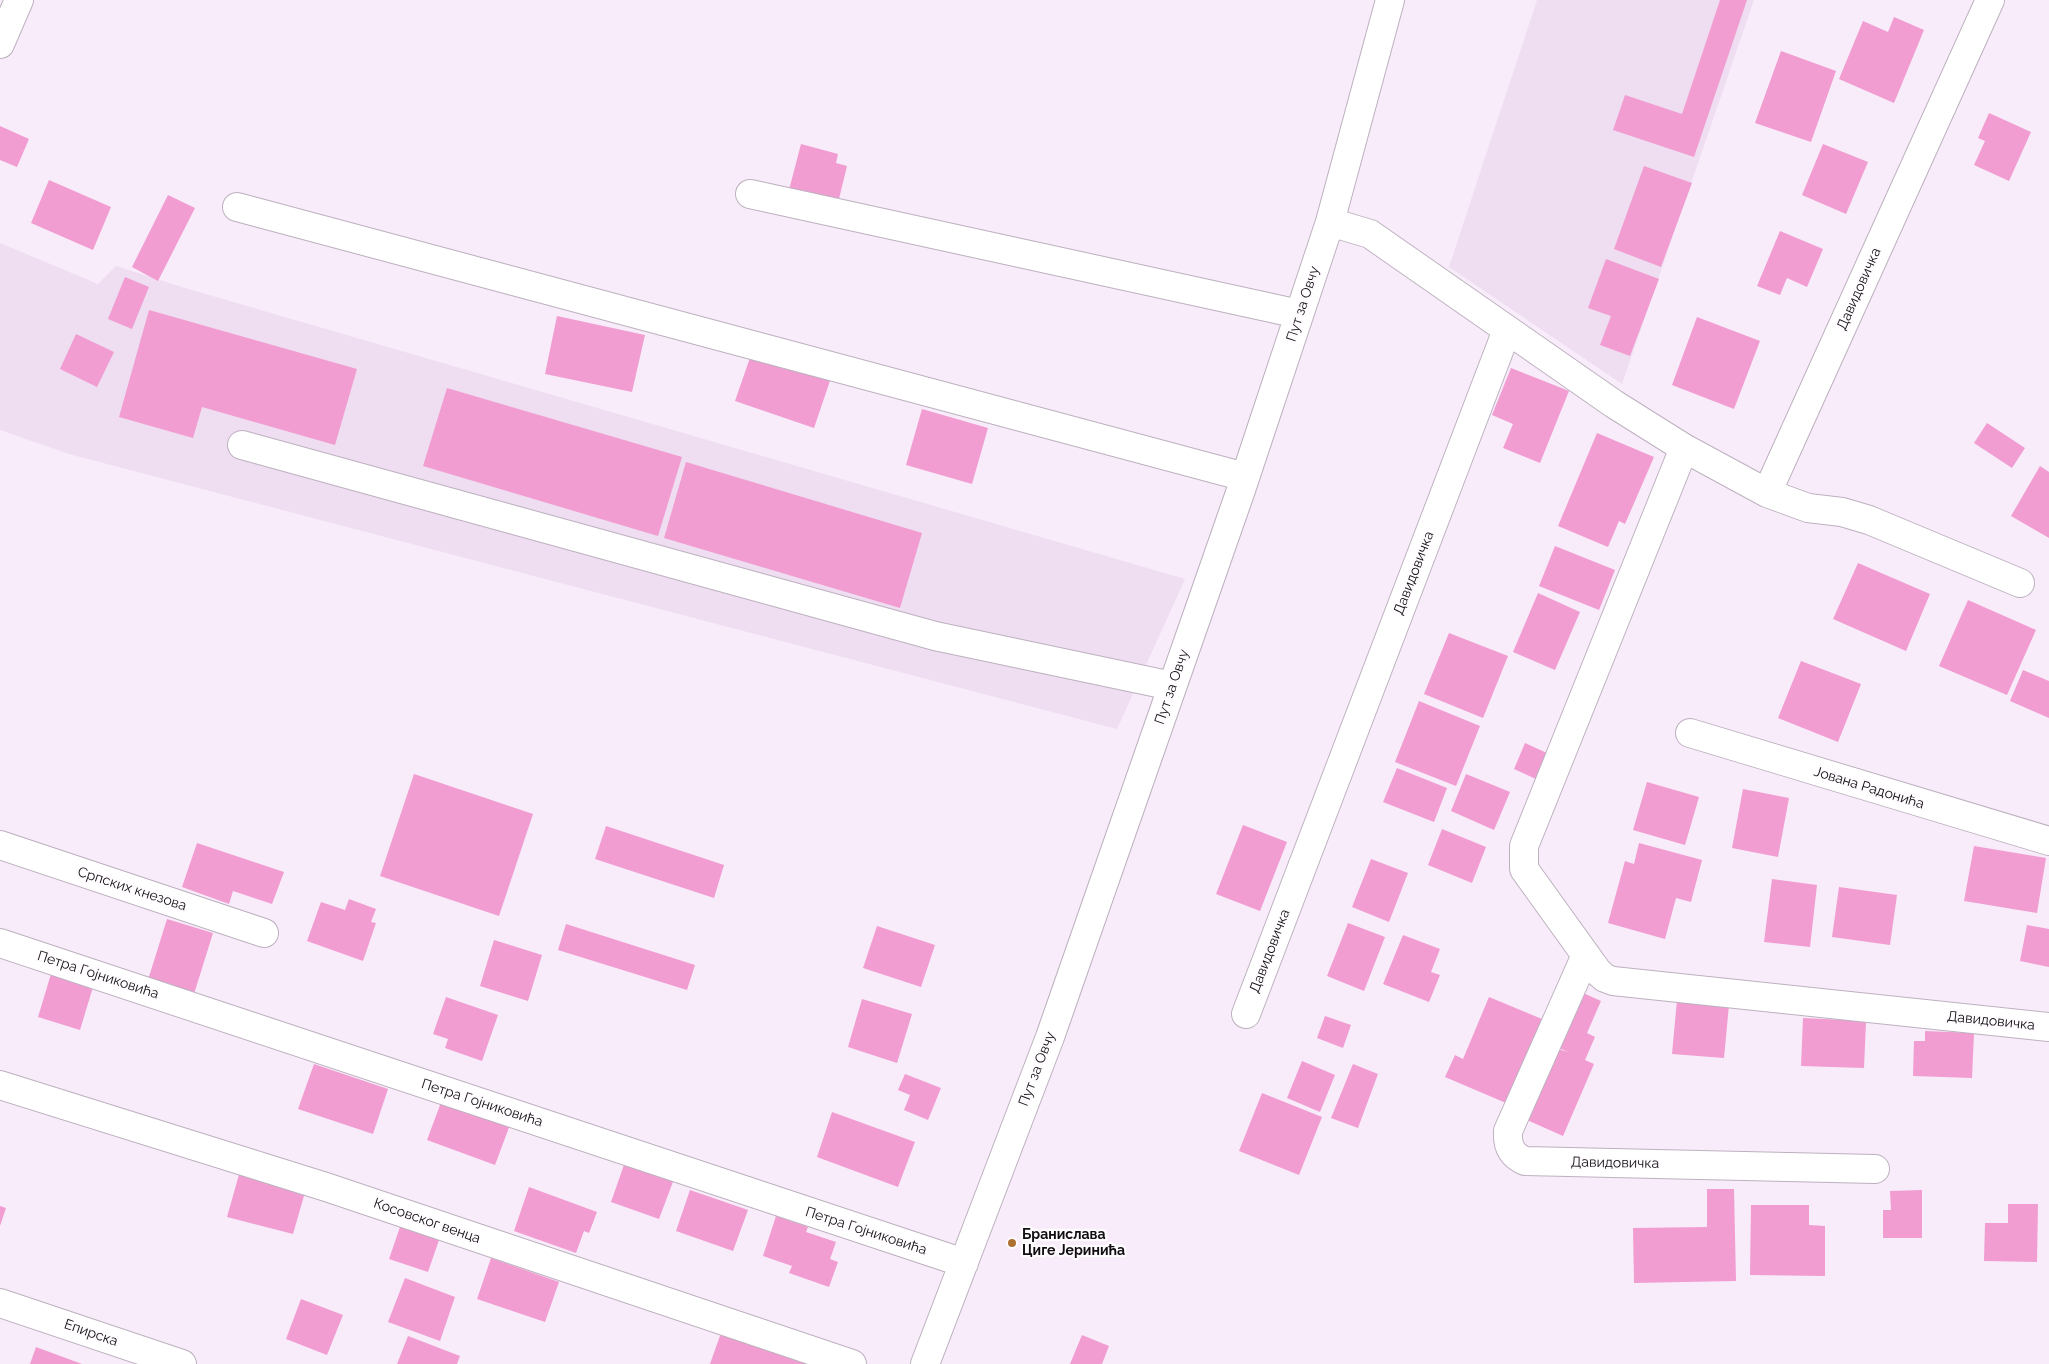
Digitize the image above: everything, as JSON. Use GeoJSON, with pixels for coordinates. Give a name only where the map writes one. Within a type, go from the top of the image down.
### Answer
{"type":"FeatureCollection","features":[{"type":"Feature","properties":{"kind":"street"},"geometry":{"type":"LineString","coordinates":[[0,44],[20,0]]}},
{"type":"Feature","properties":{"kind":"street","name":"Пут за Овчу"},"geometry":{"type":"LineString","coordinates":[[925,1364],[1050,1038],[1245,477],[1330,222],[1390,0]]}},
{"type":"Feature","properties":{"kind":"street","name":"Давидовичка"},"geometry":{"type":"LineString","coordinates":[[1767,493],[1990,0]]}},
{"type":"Feature","properties":{"kind":"street"},"geometry":{"type":"LineString","coordinates":[[750,194],[1299,314]]}},
{"type":"Feature","properties":{"kind":"street"},"geometry":{"type":"LineString","coordinates":[[237,208],[1245,477]]}},
{"type":"Feature","properties":{"kind":"street"},"geometry":{"type":"LineString","coordinates":[[1330,222],[1370,234],[1614,404],[1684,448],[1767,493],[1808,508],[1842,512],[1869,520],[2020,583]]}},
{"type":"Feature","properties":{"kind":"street","name":"Давидовичка"},"geometry":{"type":"LineString","coordinates":[[1246,1014],[1507,330]]}},
{"type":"Feature","properties":{"kind":"street"},"geometry":{"type":"LineString","coordinates":[[242,445],[935,636],[1172,686]]}},
{"type":"Feature","properties":{"kind":"street","name":"Давидовичка"},"geometry":{"type":"LineString","coordinates":[[1684,448],[1524,846],[1524,869],[1598,972],[1605,978],[1613,981],[2049,1027]]}},
{"type":"Feature","properties":{"kind":"street","name":"Јована Радонића"},"geometry":{"type":"LineString","coordinates":[[1690,733],[2049,841]]}},
{"type":"Feature","properties":{"kind":"street","name":"Српских кнезова"},"geometry":{"type":"LineString","coordinates":[[0,845],[264,933]]}},
{"type":"Feature","properties":{"kind":"street","name":"Петра Гојниковића"},"geometry":{"type":"LineString","coordinates":[[0,943],[964,1264]]}},
{"type":"Feature","properties":{"kind":"street","name":"Давидовичка"},"geometry":{"type":"LineString","coordinates":[[1586,955],[1508,1131],[1510,1149],[1516,1157],[1525,1161],[1875,1169]]}},
{"type":"Feature","properties":{"kind":"street","name":"Косовског венца"},"geometry":{"type":"LineString","coordinates":[[0,1085],[326,1187],[852,1364]]}},
{"type":"Feature","properties":{"kind":"street","name":"Епирска"},"geometry":{"type":"LineString","coordinates":[[0,1303],[182,1364]]}},
{"type":"Feature","properties":{"kind":"shaded area"},"geometry":{"type":"Polygon","coordinates":[[[1537,0],[1754,0],[1622,384],[1449,267],[1537,0]]]}},
{"type":"Feature","properties":{"kind":"shaded area"},"geometry":{"type":"Polygon","coordinates":[[[0,243],[98,284],[116,266],[185,288],[1185,579],[1117,729],[69,454],[0,430],[0,243]]]}},
{"type":"Feature","properties":{"kind":"building"},"geometry":{"type":"Polygon","coordinates":[[[1720,0],[1747,0],[1694,157],[1613,130],[1625,95],[1682,114],[1720,0]]]}},
{"type":"Feature","properties":{"kind":"building"},"geometry":{"type":"Polygon","coordinates":[[[1894,17],[1924,30],[1894,103],[1839,79],[1863,21],[1888,32],[1894,17]]]}},
{"type":"Feature","properties":{"kind":"building"},"geometry":{"type":"Polygon","coordinates":[[[1781,51],[1836,71],[1811,142],[1755,123],[1781,51]]]}},
{"type":"Feature","properties":{"kind":"building"},"geometry":{"type":"Polygon","coordinates":[[[1989,113],[2031,132],[2009,181],[1974,165],[1985,141],[1978,138],[1989,113]]]}},
{"type":"Feature","properties":{"kind":"building"},"geometry":{"type":"Polygon","coordinates":[[[0,126],[29,139],[17,167],[0,160],[0,126]]]}},
{"type":"Feature","properties":{"kind":"building"},"geometry":{"type":"Polygon","coordinates":[[[801,144],[838,154],[836,163],[847,166],[838,203],[789,190],[801,144]]]}},
{"type":"Feature","properties":{"kind":"building"},"geometry":{"type":"Polygon","coordinates":[[[1823,144],[1868,162],[1846,214],[1802,195],[1823,144]]]}},
{"type":"Feature","properties":{"kind":"building"},"geometry":{"type":"Polygon","coordinates":[[[1644,166],[1692,183],[1661,267],[1614,249],[1644,166]]]}},
{"type":"Feature","properties":{"kind":"building"},"geometry":{"type":"Polygon","coordinates":[[[49,180],[111,207],[93,250],[31,223],[49,180]]]}},
{"type":"Feature","properties":{"kind":"building"},"geometry":{"type":"Polygon","coordinates":[[[168,195],[195,208],[158,281],[132,267],[168,195]]]}},
{"type":"Feature","properties":{"kind":"building"},"geometry":{"type":"Polygon","coordinates":[[[1780,231],[1823,249],[1807,287],[1787,278],[1780,295],[1757,286],[1780,231]]]}},
{"type":"Feature","properties":{"kind":"building"},"geometry":{"type":"Polygon","coordinates":[[[1606,259],[1659,279],[1630,356],[1600,345],[1611,316],[1588,308],[1606,259]]]}},
{"type":"Feature","properties":{"kind":"building"},"geometry":{"type":"Polygon","coordinates":[[[125,277],[149,287],[132,329],[108,319],[125,277]]]}},
{"type":"Feature","properties":{"kind":"building"},"geometry":{"type":"Polygon","coordinates":[[[149,310],[357,369],[335,445],[202,407],[193,438],[119,417],[149,310]]]}},
{"type":"Feature","properties":{"kind":"building"},"geometry":{"type":"Polygon","coordinates":[[[557,316],[645,335],[632,392],[545,374],[557,316]]]}},
{"type":"Feature","properties":{"kind":"building"},"geometry":{"type":"Polygon","coordinates":[[[1697,317],[1760,341],[1734,409],[1672,385],[1697,317]]]}},
{"type":"Feature","properties":{"kind":"building"},"geometry":{"type":"Polygon","coordinates":[[[76,334],[114,352],[97,387],[60,369],[76,334]]]}},
{"type":"Feature","properties":{"kind":"building"},"geometry":{"type":"Polygon","coordinates":[[[753,349],[832,375],[814,428],[735,401],[753,349]]]}},
{"type":"Feature","properties":{"kind":"building"},"geometry":{"type":"Polygon","coordinates":[[[1511,368],[1569,391],[1540,463],[1503,448],[1513,424],[1492,415],[1511,368]]]}},
{"type":"Feature","properties":{"kind":"building"},"geometry":{"type":"Polygon","coordinates":[[[447,388],[682,457],[658,536],[423,466],[447,388]]]}},
{"type":"Feature","properties":{"kind":"building"},"geometry":{"type":"Polygon","coordinates":[[[922,409],[988,428],[972,484],[906,465],[922,409]]]}},
{"type":"Feature","properties":{"kind":"building"},"geometry":{"type":"Polygon","coordinates":[[[1987,423],[2025,448],[2012,468],[1974,443],[1987,423]]]}},
{"type":"Feature","properties":{"kind":"building"},"geometry":{"type":"Polygon","coordinates":[[[1597,433],[1654,457],[1625,524],[1619,521],[1608,547],[1558,526],[1597,433]]]}},
{"type":"Feature","properties":{"kind":"building"},"geometry":{"type":"Polygon","coordinates":[[[686,462],[922,533],[900,608],[664,538],[686,462]]]}},
{"type":"Feature","properties":{"kind":"building"},"geometry":{"type":"Polygon","coordinates":[[[2040,466],[2049,472],[2049,538],[2011,516],[2040,466]]]}},
{"type":"Feature","properties":{"kind":"building"},"geometry":{"type":"Polygon","coordinates":[[[1555,546],[1615,570],[1599,610],[1539,586],[1555,546]]]}},
{"type":"Feature","properties":{"kind":"building"},"geometry":{"type":"Polygon","coordinates":[[[1858,563],[1930,594],[1906,651],[1833,619],[1858,563]]]}},
{"type":"Feature","properties":{"kind":"building"},"geometry":{"type":"Polygon","coordinates":[[[1538,593],[1580,612],[1555,670],[1513,652],[1538,593]]]}},
{"type":"Feature","properties":{"kind":"building"},"geometry":{"type":"Polygon","coordinates":[[[1968,600],[2036,630],[2007,695],[1939,666],[1968,600]]]}},
{"type":"Feature","properties":{"kind":"building"},"geometry":{"type":"Polygon","coordinates":[[[1449,633],[1508,656],[1483,718],[1424,694],[1449,633]]]}},
{"type":"Feature","properties":{"kind":"building"},"geometry":{"type":"Polygon","coordinates":[[[1801,661],[1861,684],[1838,742],[1778,718],[1801,661]]]}},
{"type":"Feature","properties":{"kind":"building"},"geometry":{"type":"Polygon","coordinates":[[[2023,670],[2049,681],[2049,718],[2010,701],[2023,670]]]}},
{"type":"Feature","properties":{"kind":"building"},"geometry":{"type":"Polygon","coordinates":[[[1419,701],[1480,726],[1456,786],[1395,762],[1419,701]]]}},
{"type":"Feature","properties":{"kind":"building"},"geometry":{"type":"Polygon","coordinates":[[[1525,743],[1549,754],[1538,780],[1514,769],[1525,743]]]}},
{"type":"Feature","properties":{"kind":"building"},"geometry":{"type":"Polygon","coordinates":[[[1397,768],[1447,788],[1434,822],[1383,802],[1397,768]]]}},
{"type":"Feature","properties":{"kind":"building"},"geometry":{"type":"Polygon","coordinates":[[[414,774],[533,814],[499,916],[380,876],[414,774]]]}},
{"type":"Feature","properties":{"kind":"building"},"geometry":{"type":"Polygon","coordinates":[[[1466,774],[1510,792],[1494,830],[1451,811],[1466,774]]]}},
{"type":"Feature","properties":{"kind":"building"},"geometry":{"type":"Polygon","coordinates":[[[1647,782],[1699,797],[1685,845],[1633,830],[1647,782]]]}},
{"type":"Feature","properties":{"kind":"building"},"geometry":{"type":"Polygon","coordinates":[[[1743,789],[1789,798],[1778,857],[1732,848],[1743,789]]]}},
{"type":"Feature","properties":{"kind":"building"},"geometry":{"type":"Polygon","coordinates":[[[1243,825],[1287,842],[1260,911],[1216,894],[1243,825]]]}},
{"type":"Feature","properties":{"kind":"building"},"geometry":{"type":"Polygon","coordinates":[[[606,826],[724,865],[714,898],[595,859],[606,826]]]}},
{"type":"Feature","properties":{"kind":"building"},"geometry":{"type":"Polygon","coordinates":[[[1442,829],[1486,847],[1472,883],[1428,865],[1442,829]]]}},
{"type":"Feature","properties":{"kind":"building"},"geometry":{"type":"Polygon","coordinates":[[[197,843],[284,872],[272,904],[233,891],[229,904],[182,887],[197,843]]]}},
{"type":"Feature","properties":{"kind":"building"},"geometry":{"type":"Polygon","coordinates":[[[1639,843],[1702,860],[1691,902],[1676,898],[1665,939],[1608,923],[1625,861],[1634,864],[1639,843]]]}},
{"type":"Feature","properties":{"kind":"building"},"geometry":{"type":"Polygon","coordinates":[[[1974,846],[2046,858],[2037,913],[1964,901],[1974,846]]]}},
{"type":"Feature","properties":{"kind":"building"},"geometry":{"type":"Polygon","coordinates":[[[1371,859],[1408,873],[1389,922],[1352,907],[1371,859]]]}},
{"type":"Feature","properties":{"kind":"building"},"geometry":{"type":"Polygon","coordinates":[[[1772,879],[1817,885],[1810,947],[1764,942],[1772,879]]]}},
{"type":"Feature","properties":{"kind":"building"},"geometry":{"type":"Polygon","coordinates":[[[1839,887],[1897,895],[1890,945],[1832,937],[1839,887]]]}},
{"type":"Feature","properties":{"kind":"building"},"geometry":{"type":"Polygon","coordinates":[[[349,899],[376,909],[371,922],[376,923],[363,961],[307,941],[321,902],[345,910],[349,899]]]}},
{"type":"Feature","properties":{"kind":"building"},"geometry":{"type":"Polygon","coordinates":[[[167,919],[213,933],[194,994],[148,980],[167,919]]]}},
{"type":"Feature","properties":{"kind":"building"},"geometry":{"type":"Polygon","coordinates":[[[1348,923],[1385,937],[1364,991],[1327,976],[1348,923]]]}},
{"type":"Feature","properties":{"kind":"building"},"geometry":{"type":"Polygon","coordinates":[[[566,924],[695,965],[687,990],[558,950],[566,924]]]}},
{"type":"Feature","properties":{"kind":"building"},"geometry":{"type":"Polygon","coordinates":[[[2027,925],[2049,929],[2049,967],[2020,961],[2027,925]]]}},
{"type":"Feature","properties":{"kind":"building"},"geometry":{"type":"Polygon","coordinates":[[[877,926],[935,945],[921,987],[863,968],[877,926]]]}},
{"type":"Feature","properties":{"kind":"building"},"geometry":{"type":"Polygon","coordinates":[[[1403,935],[1440,949],[1431,972],[1440,975],[1429,1002],[1383,984],[1403,935]]]}},
{"type":"Feature","properties":{"kind":"building"},"geometry":{"type":"Polygon","coordinates":[[[494,940],[542,955],[528,1001],[480,986],[494,940]]]}},
{"type":"Feature","properties":{"kind":"building"},"geometry":{"type":"Polygon","coordinates":[[[51,974],[93,987],[80,1030],[38,1017],[51,974]]]}},
{"type":"Feature","properties":{"kind":"building"},"geometry":{"type":"Polygon","coordinates":[[[1583,993],[1601,1001],[1587,1033],[1595,1037],[1585,1060],[1594,1064],[1563,1136],[1527,1120],[1558,1049],[1568,1052],[1559,1048],[1583,993]]]}},
{"type":"Feature","properties":{"kind":"building"},"geometry":{"type":"Polygon","coordinates":[[[446,997],[498,1015],[482,1061],[445,1048],[448,1039],[433,1034],[446,997]]]}},
{"type":"Feature","properties":{"kind":"building"},"geometry":{"type":"Polygon","coordinates":[[[1489,997],[1542,1019],[1506,1103],[1445,1077],[1455,1055],[1463,1059],[1489,997]]]}},
{"type":"Feature","properties":{"kind":"building"},"geometry":{"type":"Polygon","coordinates":[[[862,999],[912,1014],[897,1063],[848,1047],[862,999]]]}},
{"type":"Feature","properties":{"kind":"building"},"geometry":{"type":"Polygon","coordinates":[[[1677,1000],[1729,1005],[1724,1058],[1672,1054],[1677,1000]]]}},
{"type":"Feature","properties":{"kind":"building"},"geometry":{"type":"Polygon","coordinates":[[[1325,1016],[1351,1025],[1343,1048],[1317,1038],[1325,1016]]]}},
{"type":"Feature","properties":{"kind":"building"},"geometry":{"type":"Polygon","coordinates":[[[1803,1018],[1866,1021],[1864,1068],[1801,1066],[1803,1018]]]}},
{"type":"Feature","properties":{"kind":"building"},"geometry":{"type":"Polygon","coordinates":[[[1925,1031],[1974,1033],[1972,1078],[1913,1076],[1914,1041],[1925,1041],[1925,1031]]]}},
{"type":"Feature","properties":{"kind":"building"},"geometry":{"type":"Polygon","coordinates":[[[1302,1061],[1335,1075],[1320,1112],[1287,1098],[1302,1061]]]}},
{"type":"Feature","properties":{"kind":"building"},"geometry":{"type":"Polygon","coordinates":[[[314,1064],[388,1089],[373,1134],[298,1109],[314,1064]]]}},
{"type":"Feature","properties":{"kind":"building"},"geometry":{"type":"Polygon","coordinates":[[[1353,1064],[1378,1074],[1358,1128],[1331,1118],[1353,1064]]]}},
{"type":"Feature","properties":{"kind":"building"},"geometry":{"type":"Polygon","coordinates":[[[905,1074],[941,1088],[928,1120],[904,1110],[910,1095],[898,1090],[905,1074]]]}},
{"type":"Feature","properties":{"kind":"building"},"geometry":{"type":"Polygon","coordinates":[[[1262,1093],[1322,1117],[1299,1175],[1239,1151],[1262,1093]]]}},
{"type":"Feature","properties":{"kind":"building"},"geometry":{"type":"Polygon","coordinates":[[[443,1097],[511,1122],[495,1165],[427,1140],[443,1097]]]}},
{"type":"Feature","properties":{"kind":"building"},"geometry":{"type":"Polygon","coordinates":[[[832,1112],[915,1142],[898,1187],[817,1157],[832,1112]]]}},
{"type":"Feature","properties":{"kind":"building"},"geometry":{"type":"Polygon","coordinates":[[[625,1162],[674,1179],[659,1219],[611,1202],[625,1162]]]}},
{"type":"Feature","properties":{"kind":"building"},"geometry":{"type":"Polygon","coordinates":[[[240,1171],[306,1189],[293,1234],[227,1217],[240,1171]]]}},
{"type":"Feature","properties":{"kind":"building"},"geometry":{"type":"Polygon","coordinates":[[[529,1187],[597,1212],[589,1233],[584,1231],[576,1253],[514,1231],[529,1187]]]}},
{"type":"Feature","properties":{"kind":"building"},"geometry":{"type":"Polygon","coordinates":[[[1707,1189],[1734,1189],[1736,1281],[1634,1283],[1633,1228],[1707,1227],[1707,1189]]]}},
{"type":"Feature","properties":{"kind":"building"},"geometry":{"type":"Polygon","coordinates":[[[690,1190],[748,1210],[733,1251],[676,1231],[690,1190]]]}},
{"type":"Feature","properties":{"kind":"building"},"geometry":{"type":"Polygon","coordinates":[[[1922,1190],[1922,1238],[1883,1238],[1883,1210],[1891,1210],[1890,1191],[1922,1190]]]}},
{"type":"Feature","properties":{"kind":"building"},"geometry":{"type":"Polygon","coordinates":[[[2008,1204],[2038,1204],[2037,1262],[1984,1261],[1985,1223],[2008,1223],[2008,1204]]]}},
{"type":"Feature","properties":{"kind":"building"},"geometry":{"type":"Polygon","coordinates":[[[1751,1205],[1809,1205],[1809,1225],[1825,1226],[1825,1276],[1750,1275],[1751,1205]]]}},
{"type":"Feature","properties":{"kind":"building"},"geometry":{"type":"Polygon","coordinates":[[[0,1206],[6,1208],[0,1226],[0,1206]]]}},
{"type":"Feature","properties":{"kind":"building"},"geometry":{"type":"Polygon","coordinates":[[[776,1216],[808,1227],[806,1232],[836,1242],[830,1259],[838,1262],[829,1287],[789,1273],[792,1266],[763,1256],[776,1216]]]}},
{"type":"Feature","properties":{"kind":"building"},"geometry":{"type":"Polygon","coordinates":[[[400,1227],[439,1240],[428,1272],[389,1259],[400,1227]]]}},
{"type":"Feature","properties":{"kind":"building"},"geometry":{"type":"Polygon","coordinates":[[[491,1258],[559,1282],[545,1322],[477,1299],[491,1258]]]}},
{"type":"Feature","properties":{"kind":"building"},"geometry":{"type":"Polygon","coordinates":[[[405,1278],[455,1297],[440,1341],[388,1322],[405,1278]]]}},
{"type":"Feature","properties":{"kind":"building"},"geometry":{"type":"Polygon","coordinates":[[[301,1299],[343,1315],[327,1355],[286,1339],[301,1299]]]}},
{"type":"Feature","properties":{"kind":"building"},"geometry":{"type":"Polygon","coordinates":[[[722,1330],[819,1364],[710,1364],[722,1330]]]}},
{"type":"Feature","properties":{"kind":"building"},"geometry":{"type":"Polygon","coordinates":[[[1082,1335],[1109,1346],[1102,1364],[1070,1364],[1082,1335]]]}},
{"type":"Feature","properties":{"kind":"building"},"geometry":{"type":"Polygon","coordinates":[[[408,1336],[460,1356],[457,1364],[397,1364],[408,1336]]]}},
{"type":"Feature","properties":{"kind":"building"},"geometry":{"type":"Polygon","coordinates":[[[36,1347],[82,1364],[30,1364],[36,1347]]]}},
{"type":"Feature","properties":{"kind":"place","name":"Бранислава Циге Јеринића"},"geometry":{"type":"Point","coordinates":[1012,1243]}}]}
